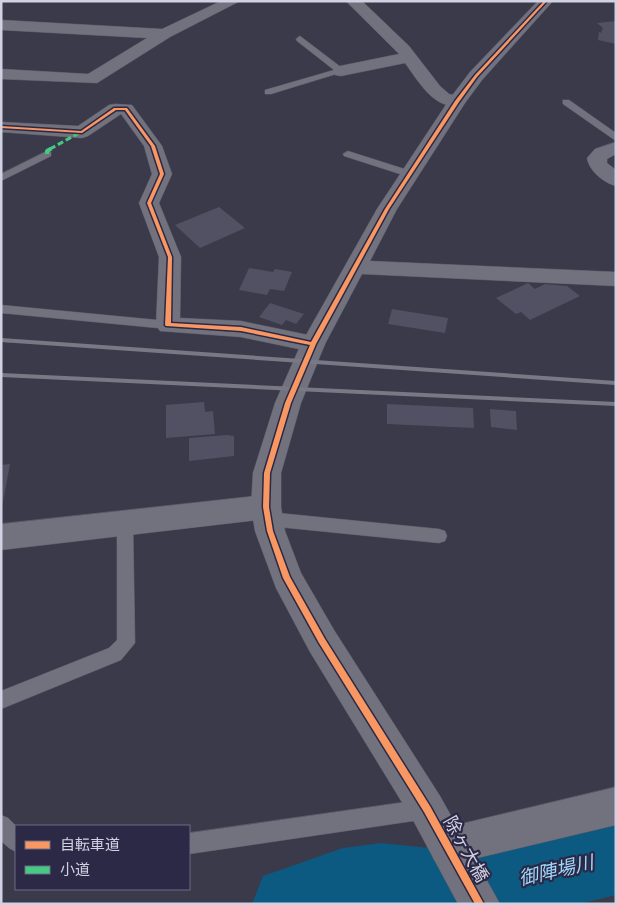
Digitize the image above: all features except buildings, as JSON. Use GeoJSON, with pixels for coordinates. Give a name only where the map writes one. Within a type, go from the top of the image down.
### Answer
{"type":"FeatureCollection","features":[{"type":"Feature","properties":{"kind":"street"},"geometry":{"type":"LineString","coordinates":[[1,74],[91,79],[164,34],[233,1]]}},
{"type":"Feature","properties":{"kind":"street"},"geometry":{"type":"LineString","coordinates":[[353,1],[410,57],[434,90],[444,98],[457,101]]}},
{"type":"Feature","properties":{"kind":"street","name":"除ヶ大橋"},"geometry":{"type":"LineString","coordinates":[[480,904],[427,809],[300,603],[277,555],[267,513],[267,473],[277,434],[313,344],[354,267],[457,101],[499,50],[546,1]]}},
{"type":"Feature","properties":{"kind":"street"},"geometry":{"type":"LineString","coordinates":[[1,25],[164,34]]}},
{"type":"Feature","properties":{"kind":"street"},"geometry":{"type":"LineString","coordinates":[[341,71],[410,57]]}},
{"type":"Feature","properties":{"kind":"street"},"geometry":{"type":"LineString","coordinates":[[1,127],[82,132],[115,109],[126,109],[153,146],[162,174],[149,203],[170,257],[168,325],[241,329],[313,344]]}},
{"type":"Feature","properties":{"kind":"street"},"geometry":{"type":"LineString","coordinates":[[616,148],[602,153],[596,158],[598,164],[616,180]]}},
{"type":"Feature","properties":{"kind":"street"},"geometry":{"type":"LineString","coordinates":[[354,267],[616,280]]}},
{"type":"Feature","properties":{"kind":"street"},"geometry":{"type":"LineString","coordinates":[[1,537],[125,524],[267,513]]}},
{"type":"Feature","properties":{"kind":"street"},"geometry":{"type":"LineString","coordinates":[[454,857],[616,806]]}},
{"type":"Feature","properties":{"kind":"lane"},"geometry":{"type":"LineString","coordinates":[[300,38],[341,71]]}},
{"type":"Feature","properties":{"kind":"lane"},"geometry":{"type":"LineString","coordinates":[[268,92],[341,71]]}},
{"type":"Feature","properties":{"kind":"lane"},"geometry":{"type":"LineString","coordinates":[[566,102],[616,138]]}},
{"type":"Feature","properties":{"kind":"lane"},"geometry":{"type":"LineString","coordinates":[[1,178],[47,154]]}},
{"type":"Feature","properties":{"kind":"lane"},"geometry":{"type":"LineString","coordinates":[[348,154],[410,174]]}},
{"type":"Feature","properties":{"kind":"lane"},"geometry":{"type":"LineString","coordinates":[[1,309],[168,325]]}},
{"type":"Feature","properties":{"kind":"lane"},"geometry":{"type":"LineString","coordinates":[[267,513],[439,536]]}},
{"type":"Feature","properties":{"kind":"lane"},"geometry":{"type":"LineString","coordinates":[[1,700],[115,654],[126,643],[125,524]]}},
{"type":"Feature","properties":{"kind":"lane"},"geometry":{"type":"LineString","coordinates":[[190,844],[427,809]]}},
{"type":"Feature","properties":{"kind":"lane"},"geometry":{"type":"LineString","coordinates":[[1,825],[15,840]]}},
{"type":"Feature","properties":{"kind":"waterway","name":"御陣場川"},"geometry":{"type":"LineString","coordinates":[[291,904],[343,887],[381,882],[449,889],[491,885],[616,857]]}},
{"type":"Feature","properties":{"kind":"railway"},"geometry":{"type":"LineString","coordinates":[[10,341],[1,340],[616,383]]}},
{"type":"Feature","properties":{"kind":"railway"},"geometry":{"type":"LineString","coordinates":[[1,375],[616,404]]}},
{"type":"Feature","properties":{"kind":"marked path"},"geometry":{"type":"LineString","coordinates":[[47,154],[47,151],[79,133]]}},
{"type":"Feature","properties":{"kind":"cycle path"},"geometry":{"type":"LineString","coordinates":[[480,904],[427,809],[322,641],[287,578],[270,531],[266,507],[267,473],[288,403],[313,344],[387,209],[457,101],[476,76],[546,1]]}},
{"type":"Feature","properties":{"kind":"cycle path"},"geometry":{"type":"LineString","coordinates":[[1,127],[82,132],[115,109],[126,109],[153,146],[162,174],[149,203],[170,257],[168,325],[241,329],[313,344]]}}]}
